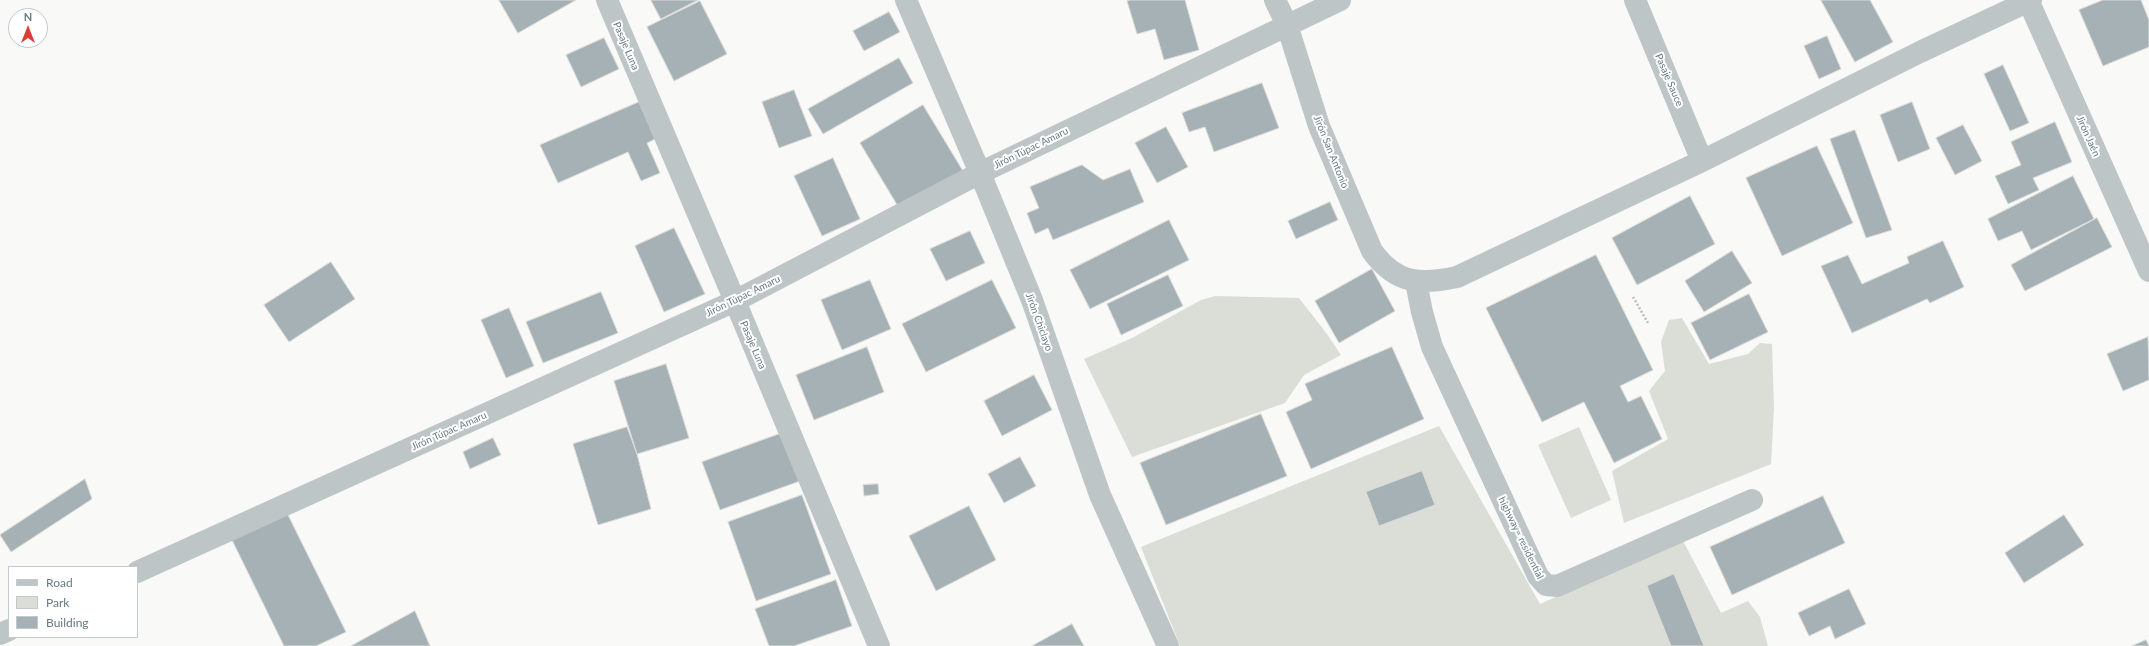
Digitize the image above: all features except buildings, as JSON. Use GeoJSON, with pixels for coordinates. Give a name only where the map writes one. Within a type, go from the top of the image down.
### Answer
{"type":"FeatureCollection","features":[{"type":"Feature","properties":{"kind":"street","name":"Pasaje Luna"},"geometry":{"type":"LineString","coordinates":[[607,0],[879,646]]}},
{"type":"Feature","properties":{"kind":"street","name":"Jirón Chiclayo"},"geometry":{"type":"LineString","coordinates":[[906,0],[980,173],[1032,300],[1100,495],[1168,646]]}},
{"type":"Feature","properties":{"kind":"street","name":"Jirón San Antonio"},"geometry":{"type":"LineString","coordinates":[[1275,0],[1287,25],[1319,126],[1372,251],[1381,264],[1396,275],[1416,282]]}},
{"type":"Feature","properties":{"kind":"street","name":"Jirón Túpac Amaru"},"geometry":{"type":"LineString","coordinates":[[138,572],[735,301],[980,173],[1340,0]]}},
{"type":"Feature","properties":{"kind":"street","name":"Pasaje Sauce"},"geometry":{"type":"LineString","coordinates":[[1635,0],[1702,160]]}},
{"type":"Feature","properties":{"kind":"street"},"geometry":{"type":"LineString","coordinates":[[1416,282],[1428,283],[1458,277],[1702,160],[2029,0]]}},
{"type":"Feature","properties":{"kind":"street","name":"Jirón Jaén"},"geometry":{"type":"LineString","coordinates":[[2029,0],[2149,271]]}},
{"type":"Feature","properties":{"kind":"street","name":"highway= residential"},"geometry":{"type":"LineString","coordinates":[[1416,282],[1422,312],[1432,347],[1538,576],[1546,585],[1557,586],[1752,500]]}},
{"type":"Feature","properties":{"kind":"path"},"geometry":{"type":"LineString","coordinates":[[1633,297],[1648,323]]}},
{"type":"Feature","properties":{"kind":"green space"},"geometry":{"type":"Polygon","coordinates":[[[1215,296],[1299,298],[1341,355],[1304,375],[1285,403],[1132,457],[1084,359],[1132,338],[1201,300],[1215,296]]]}},
{"type":"Feature","properties":{"kind":"green space"},"geometry":{"type":"Polygon","coordinates":[[[1682,318],[1709,364],[1748,354],[1760,343],[1772,344],[1774,407],[1771,464],[1624,523],[1612,471],[1668,439],[1649,391],[1665,371],[1661,342],[1669,320],[1682,318]]]}},
{"type":"Feature","properties":{"kind":"green space"},"geometry":{"type":"Polygon","coordinates":[[[1439,426],[1540,604],[1682,539],[1721,613],[1748,601],[1760,617],[1768,646],[1180,646],[1141,547],[1439,426]]]}},
{"type":"Feature","properties":{"kind":"green space"},"geometry":{"type":"Polygon","coordinates":[[[1579,427],[1611,500],[1571,518],[1538,445],[1579,427]]]}}]}
